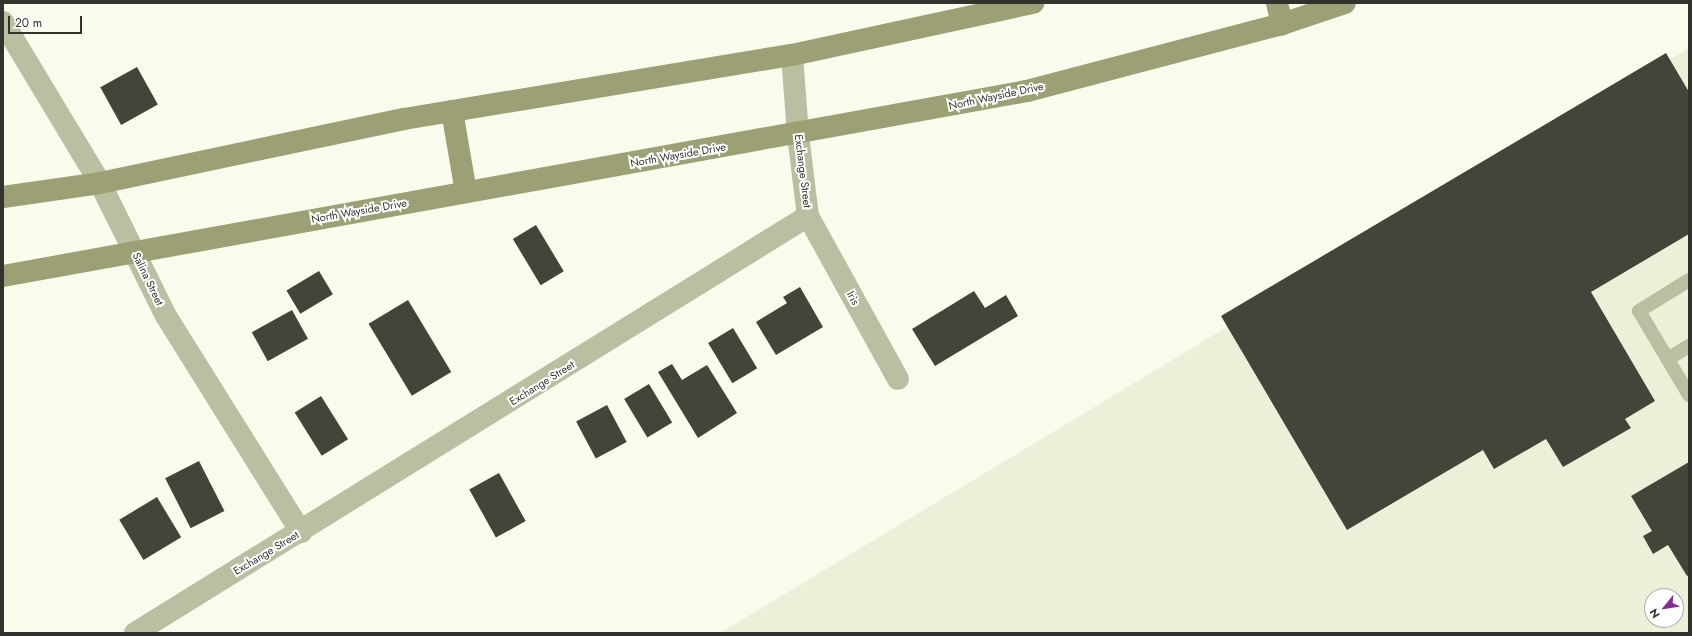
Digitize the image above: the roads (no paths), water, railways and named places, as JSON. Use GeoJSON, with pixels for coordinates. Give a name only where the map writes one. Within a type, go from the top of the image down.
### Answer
{"type":"FeatureCollection","features":[{"type":"Feature","properties":{"kind":"main road"},"geometry":{"type":"LineString","coordinates":[[3,197],[100,183],[452,111],[792,55],[1033,3]]}},
{"type":"Feature","properties":{"kind":"main road"},"geometry":{"type":"LineString","coordinates":[[1277,3],[1282,24]]}},
{"type":"Feature","properties":{"kind":"main road","name":"North Wayside Drive"},"geometry":{"type":"LineString","coordinates":[[3,276],[466,192],[798,135],[1027,91],[1282,24],[1345,3]]}},
{"type":"Feature","properties":{"kind":"main road"},"geometry":{"type":"LineString","coordinates":[[452,111],[466,192]]}},
{"type":"Feature","properties":{"kind":"street","name":"Salina Street"},"geometry":{"type":"LineString","coordinates":[[3,22],[100,183],[166,316],[301,532]]}},
{"type":"Feature","properties":{"kind":"street","name":"Exchange Street"},"geometry":{"type":"LineString","coordinates":[[135,633],[301,532],[808,216],[798,135],[792,55]]}},
{"type":"Feature","properties":{"kind":"street","name":"Iris"},"geometry":{"type":"LineString","coordinates":[[808,216],[898,379]]}},
{"type":"Feature","properties":{"kind":"lane"},"geometry":{"type":"LineString","coordinates":[[1689,280],[1639,311],[1689,395]]}},
{"type":"Feature","properties":{"kind":"lane"},"geometry":{"type":"LineString","coordinates":[[1668,359],[1689,346]]}}]}
